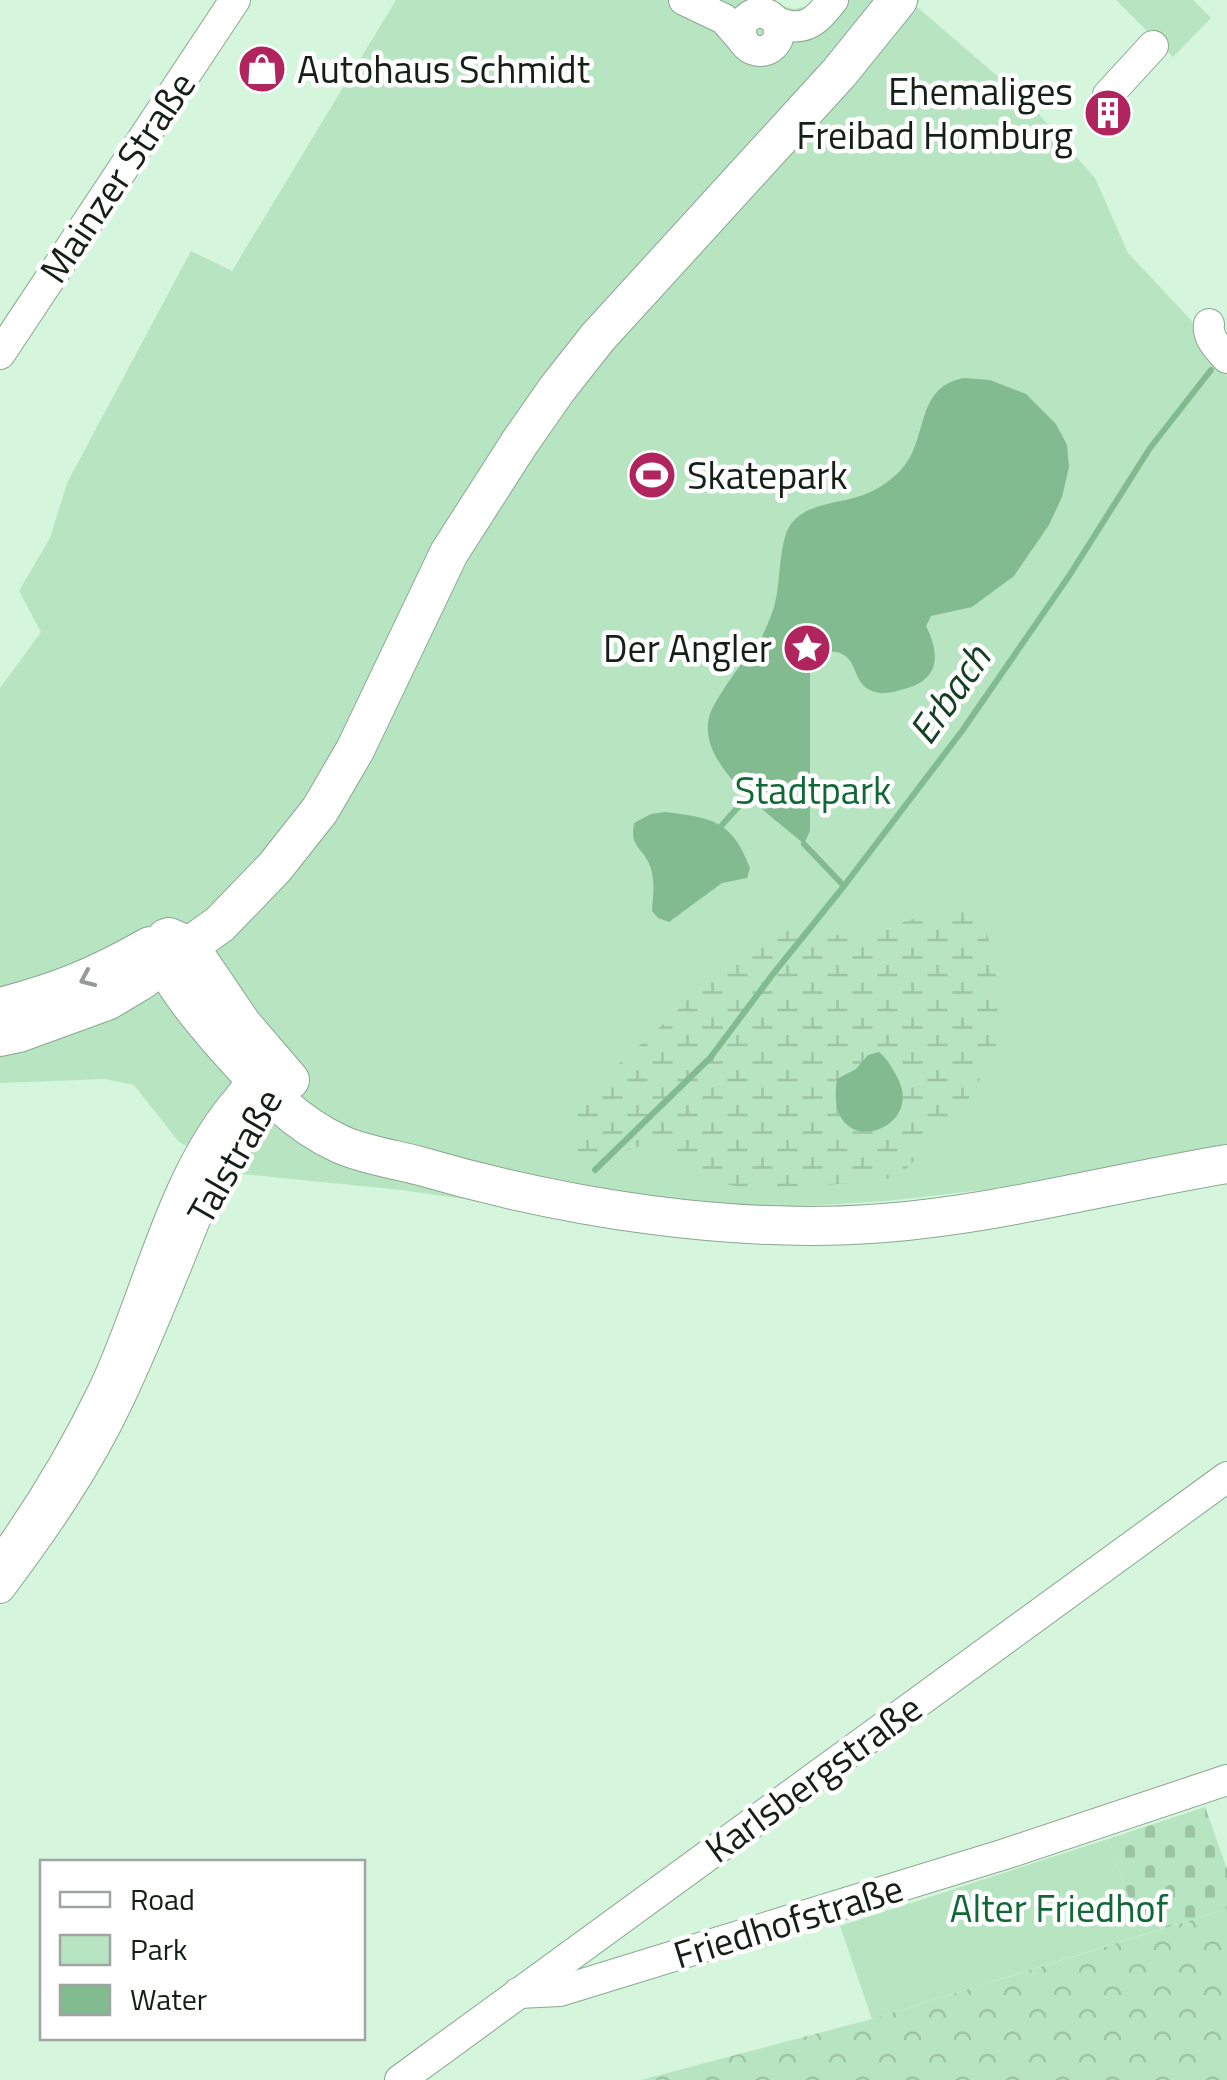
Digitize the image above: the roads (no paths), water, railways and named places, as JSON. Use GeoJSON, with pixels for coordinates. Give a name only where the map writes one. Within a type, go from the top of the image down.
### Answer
{"type":"FeatureCollection","features":[{"type":"Feature","properties":{"kind":"main road"},"geometry":{"type":"LineString","coordinates":[[0,1037],[106,1001],[174,949],[209,900],[244,866],[314,776],[556,389],[598,336],[839,73],[898,0]]}},
{"type":"Feature","properties":{"kind":"main road"},"geometry":{"type":"LineString","coordinates":[[0,1007],[74,986],[174,949]]}},
{"type":"Feature","properties":{"kind":"main road"},"geometry":{"type":"LineString","coordinates":[[174,949],[269,1083],[390,1157],[537,1195],[686,1218],[759,1224],[884,1223],[968,1212],[1227,1164]]}},
{"type":"Feature","properties":{"kind":"street","name":"Mainzer Straße"},"geometry":{"type":"LineString","coordinates":[[0,354],[235,0]]}},
{"type":"Feature","properties":{"kind":"street"},"geometry":{"type":"LineString","coordinates":[[684,0],[724,19],[754,50],[770,49],[779,37],[768,17]]}},
{"type":"Feature","properties":{"kind":"street"},"geometry":{"type":"LineString","coordinates":[[710,0],[788,26],[815,21],[833,0]]}},
{"type":"Feature","properties":{"kind":"street"},"geometry":{"type":"LineString","coordinates":[[1108,95],[1153,46]]}},
{"type":"Feature","properties":{"kind":"street"},"geometry":{"type":"LineString","coordinates":[[1208,324],[1213,341],[1227,358]]}},
{"type":"Feature","properties":{"kind":"street","name":"Talstraße"},"geometry":{"type":"LineString","coordinates":[[0,1563],[57,1475],[103,1391],[202,1151],[225,1116],[269,1083]]}},
{"type":"Feature","properties":{"kind":"street","name":"Talstraße"},"geometry":{"type":"LineString","coordinates":[[0,1588],[72,1485],[119,1400],[203,1200],[269,1083]]}},
{"type":"Feature","properties":{"kind":"street","name":"Karlsbergstraße"},"geometry":{"type":"LineString","coordinates":[[403,2079],[1227,1477]]}},
{"type":"Feature","properties":{"kind":"street","name":"Friedhofstraße"},"geometry":{"type":"LineString","coordinates":[[518,1993],[560,1991],[1006,1854],[1227,1780]]}},
{"type":"Feature","properties":{"kind":"water"},"geometry":{"type":"Polygon","coordinates":[[[964,378],[990,380],[1026,394],[1056,424],[1067,445],[1069,467],[1062,497],[1049,525],[1014,576],[972,607],[931,616],[926,626],[935,658],[929,675],[922,681],[893,692],[874,692],[861,682],[847,657],[837,652],[824,655],[810,669],[810,831],[804,844],[754,802],[722,766],[712,748],[708,728],[712,709],[765,630],[775,603],[784,543],[791,524],[807,511],[858,497],[892,478],[909,460],[937,392],[964,378]]]}},
{"type":"Feature","properties":{"kind":"water"},"geometry":{"type":"Polygon","coordinates":[[[665,812],[718,824],[736,840],[750,868],[747,878],[722,883],[669,922],[652,911],[652,874],[633,832],[634,823],[665,812]]]}},
{"type":"Feature","properties":{"kind":"water"},"geometry":{"type":"Polygon","coordinates":[[[879,1052],[897,1077],[903,1096],[899,1113],[873,1131],[858,1131],[845,1123],[837,1106],[837,1079],[856,1069],[868,1055],[879,1052]]]}},
{"type":"Feature","properties":{"kind":"waterway","name":"Erbach"},"geometry":{"type":"LineString","coordinates":[[595,1170],[710,1058],[844,886],[962,731],[1069,576],[1150,448],[1211,370]]}},
{"type":"Feature","properties":{"kind":"waterway"},"geometry":{"type":"LineString","coordinates":[[722,825],[748,796]]}},
{"type":"Feature","properties":{"kind":"waterway"},"geometry":{"type":"LineString","coordinates":[[804,844],[844,886]]}},
{"type":"Feature","properties":{"kind":"place","name":"Autohaus Schmidt"},"geometry":{"type":"Point","coordinates":[262,69]}},
{"type":"Feature","properties":{"kind":"place","name":"Ehemaliges Freibad Homburg"},"geometry":{"type":"Point","coordinates":[1108,113]}},
{"type":"Feature","properties":{"kind":"place","name":"Skatepark"},"geometry":{"type":"Point","coordinates":[652,475]}},
{"type":"Feature","properties":{"kind":"place","name":"Der Angler"},"geometry":{"type":"Point","coordinates":[807,648]}},
{"type":"Feature","properties":{"kind":"park label","name":"Stadtpark"},"geometry":{"type":"Point","coordinates":[813,790]}},
{"type":"Feature","properties":{"kind":"park label","name":"Alter Friedhof"},"geometry":{"type":"Point","coordinates":[1059,1908]}}]}
